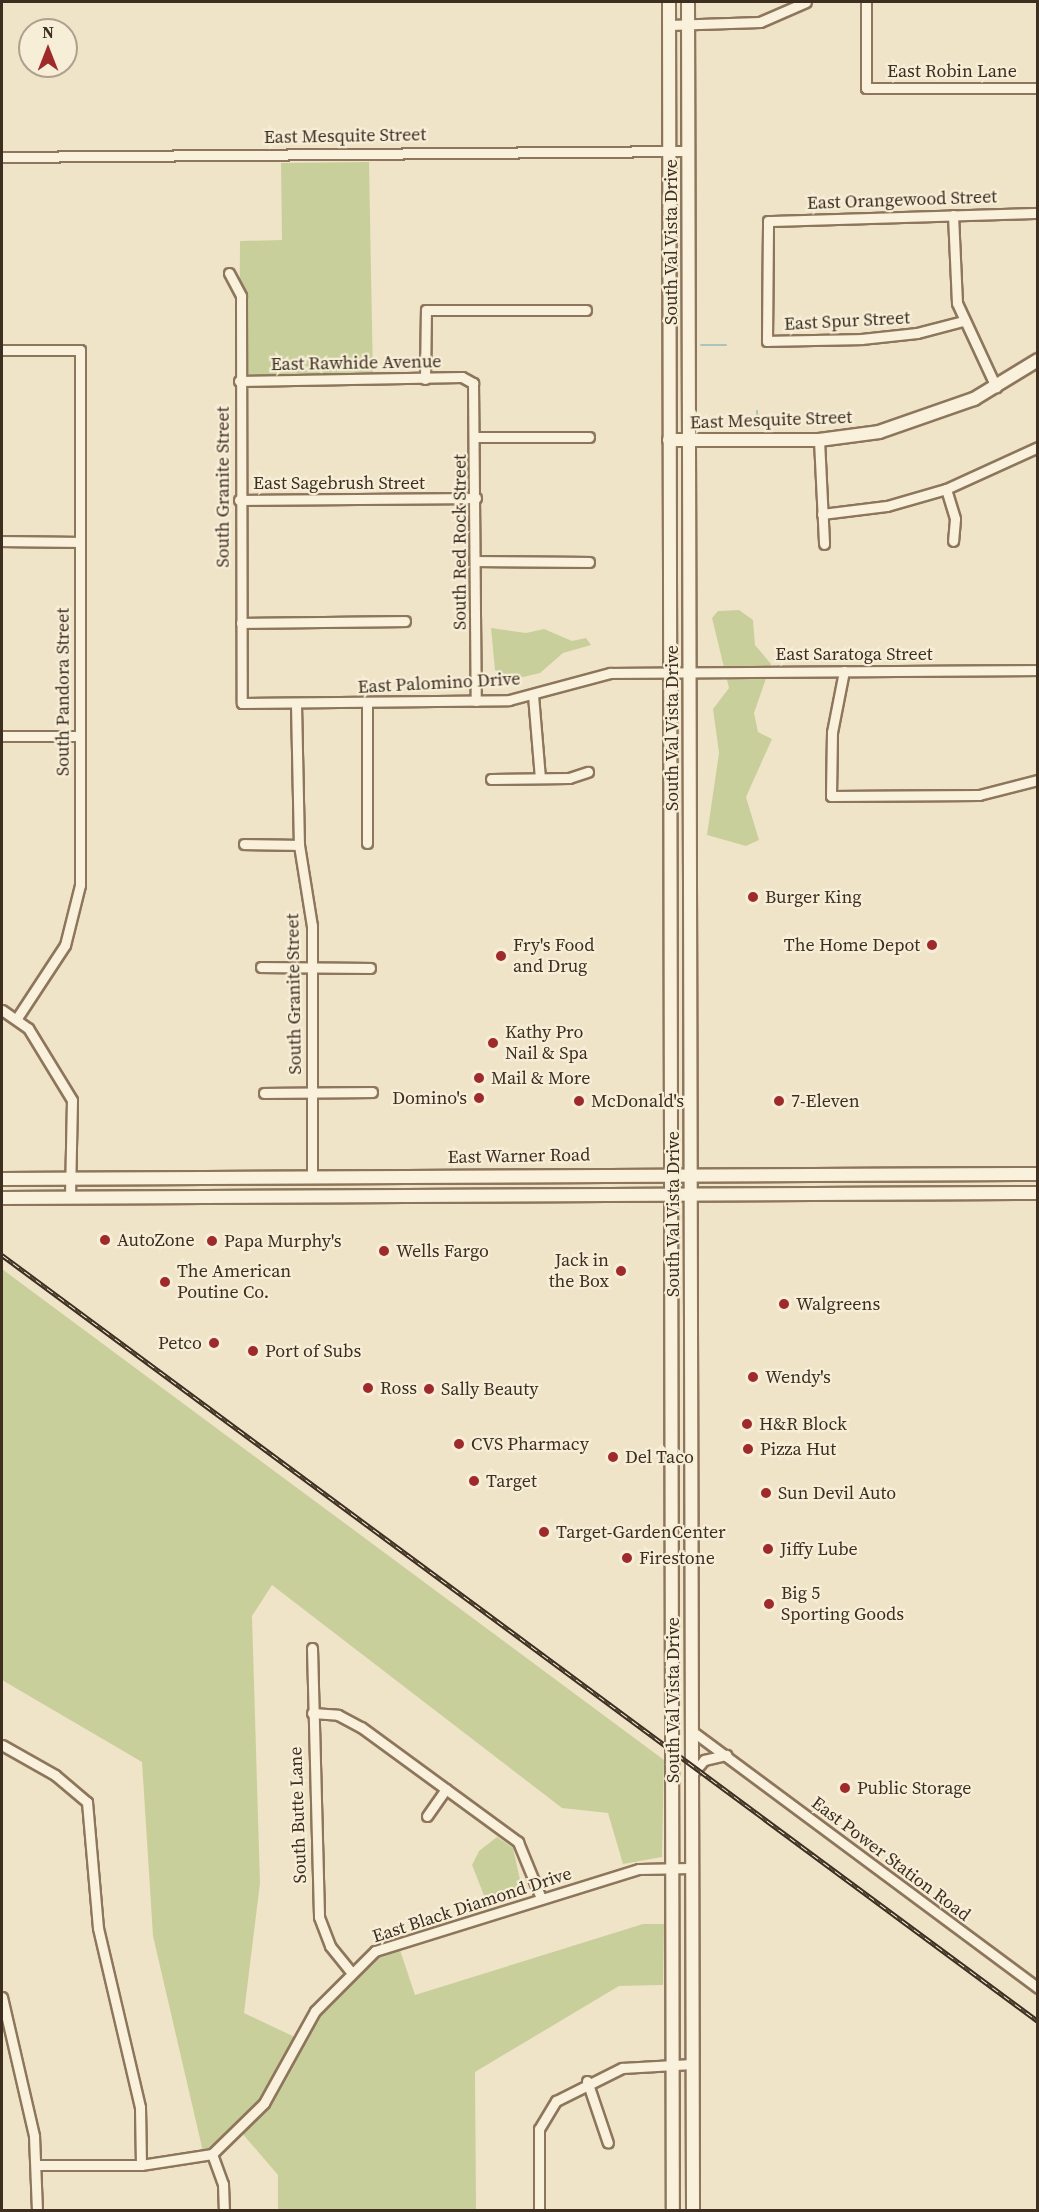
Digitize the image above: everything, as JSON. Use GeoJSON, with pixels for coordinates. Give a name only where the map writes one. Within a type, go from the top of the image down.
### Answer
{"type":"FeatureCollection","features":[{"type":"Feature","properties":{"kind":"main road","name":"South Val Vista Drive"},"geometry":{"type":"LineString","coordinates":[[669,2],[669,1196],[672,1478],[673,2211]]}},
{"type":"Feature","properties":{"kind":"main road","name":"South Val Vista Drive"},"geometry":{"type":"LineString","coordinates":[[688,2],[693,2211]]}},
{"type":"Feature","properties":{"kind":"main road","name":"East Mesquite Street"},"geometry":{"type":"LineString","coordinates":[[669,440],[819,440],[921,420],[996,387],[1038,360]]}},
{"type":"Feature","properties":{"kind":"main road"},"geometry":{"type":"LineString","coordinates":[[670,949],[690,949]]}},
{"type":"Feature","properties":{"kind":"main road","name":"East Warner Road"},"geometry":{"type":"LineString","coordinates":[[2,1179],[669,1173],[1038,1174]]}},
{"type":"Feature","properties":{"kind":"main road"},"geometry":{"type":"LineString","coordinates":[[873,1174],[873,1193]]}},
{"type":"Feature","properties":{"kind":"main road"},"geometry":{"type":"LineString","coordinates":[[990,1174],[990,1193]]}},
{"type":"Feature","properties":{"kind":"main road"},"geometry":{"type":"LineString","coordinates":[[439,1175],[440,1196]]}},
{"type":"Feature","properties":{"kind":"main road"},"geometry":{"type":"LineString","coordinates":[[238,1197],[304,1188],[312,1177]]}},
{"type":"Feature","properties":{"kind":"main road"},"geometry":{"type":"LineString","coordinates":[[159,1178],[159,1197]]}},
{"type":"Feature","properties":{"kind":"main road"},"geometry":{"type":"LineString","coordinates":[[2,1198],[1038,1193]]}},
{"type":"Feature","properties":{"kind":"main road"},"geometry":{"type":"LineString","coordinates":[[672,1478],[691,1478]]}},
{"type":"Feature","properties":{"kind":"main road"},"geometry":{"type":"LineString","coordinates":[[672,1692],[692,1692]]}},
{"type":"Feature","properties":{"kind":"street"},"geometry":{"type":"LineString","coordinates":[[669,25],[760,22],[806,2]]}},
{"type":"Feature","properties":{"kind":"street","name":"East Robin Lane"},"geometry":{"type":"LineString","coordinates":[[866,2],[866,88],[1038,88]]}},
{"type":"Feature","properties":{"kind":"street","name":"East Mesquite Street"},"geometry":{"type":"LineString","coordinates":[[2,158],[688,151]]}},
{"type":"Feature","properties":{"kind":"street","name":"East Orangewood Street"},"geometry":{"type":"LineString","coordinates":[[767,341],[768,220],[1038,213]]}},
{"type":"Feature","properties":{"kind":"street"},"geometry":{"type":"LineString","coordinates":[[953,215],[963,321],[996,387]]}},
{"type":"Feature","properties":{"kind":"street","name":"South Granite Street"},"geometry":{"type":"LineString","coordinates":[[229,273],[241,297],[238,500],[242,703]]}},
{"type":"Feature","properties":{"kind":"street"},"geometry":{"type":"LineString","coordinates":[[425,379],[426,310],[586,310]]}},
{"type":"Feature","properties":{"kind":"street","name":"East Spur Street"},"geometry":{"type":"LineString","coordinates":[[767,341],[861,339],[917,333],[963,321]]}},
{"type":"Feature","properties":{"kind":"street","name":"South Pandora Street"},"geometry":{"type":"LineString","coordinates":[[2,350],[80,350],[80,736],[77,906],[65,945],[17,1018]]}},
{"type":"Feature","properties":{"kind":"street","name":"East Rawhide Avenue"},"geometry":{"type":"LineString","coordinates":[[239,381],[462,377],[473,383]]}},
{"type":"Feature","properties":{"kind":"street","name":"South Red Rock Street"},"geometry":{"type":"LineString","coordinates":[[473,383],[476,437],[477,701]]}},
{"type":"Feature","properties":{"kind":"street"},"geometry":{"type":"LineString","coordinates":[[476,437],[589,437]]}},
{"type":"Feature","properties":{"kind":"street"},"geometry":{"type":"LineString","coordinates":[[819,440],[824,543]]}},
{"type":"Feature","properties":{"kind":"street"},"geometry":{"type":"LineString","coordinates":[[822,514],[887,506],[946,489],[1038,447]]}},
{"type":"Feature","properties":{"kind":"street"},"geometry":{"type":"LineString","coordinates":[[946,489],[955,519],[953,541]]}},
{"type":"Feature","properties":{"kind":"street","name":"East Sagebrush Street"},"geometry":{"type":"LineString","coordinates":[[238,500],[476,498]]}},
{"type":"Feature","properties":{"kind":"street"},"geometry":{"type":"LineString","coordinates":[[2,541],[80,542]]}},
{"type":"Feature","properties":{"kind":"street"},"geometry":{"type":"LineString","coordinates":[[476,561],[589,562]]}},
{"type":"Feature","properties":{"kind":"street"},"geometry":{"type":"LineString","coordinates":[[241,623],[405,621]]}},
{"type":"Feature","properties":{"kind":"street","name":"East Saratoga Street"},"geometry":{"type":"LineString","coordinates":[[670,672],[1038,670]]}},
{"type":"Feature","properties":{"kind":"street"},"geometry":{"type":"LineString","coordinates":[[844,671],[832,732],[831,796],[980,795],[1038,780]]}},
{"type":"Feature","properties":{"kind":"street","name":"East Palomino Drive"},"geometry":{"type":"LineString","coordinates":[[242,703],[367,704],[477,701],[533,695],[579,678],[670,672]]}},
{"type":"Feature","properties":{"kind":"street"},"geometry":{"type":"LineString","coordinates":[[533,695],[540,778]]}},
{"type":"Feature","properties":{"kind":"street","name":"South Granite Street"},"geometry":{"type":"LineString","coordinates":[[296,704],[299,845],[311,913],[313,968],[312,1177]]}},
{"type":"Feature","properties":{"kind":"street"},"geometry":{"type":"LineString","coordinates":[[367,704],[367,843]]}},
{"type":"Feature","properties":{"kind":"street"},"geometry":{"type":"LineString","coordinates":[[2,736],[80,736]]}},
{"type":"Feature","properties":{"kind":"street"},"geometry":{"type":"LineString","coordinates":[[491,779],[540,778],[588,772]]}},
{"type":"Feature","properties":{"kind":"street"},"geometry":{"type":"LineString","coordinates":[[244,844],[299,845]]}},
{"type":"Feature","properties":{"kind":"street"},"geometry":{"type":"LineString","coordinates":[[261,967],[370,968]]}},
{"type":"Feature","properties":{"kind":"street"},"geometry":{"type":"LineString","coordinates":[[2,1010],[17,1018],[49,1055],[72,1100],[70,1198]]}},
{"type":"Feature","properties":{"kind":"street"},"geometry":{"type":"LineString","coordinates":[[264,1093],[372,1092]]}},
{"type":"Feature","properties":{"kind":"street","name":"South Butte Lane"},"geometry":{"type":"LineString","coordinates":[[312,1648],[319,1917],[330,1946],[351,1972]]}},
{"type":"Feature","properties":{"kind":"street"},"geometry":{"type":"LineString","coordinates":[[312,1713],[338,1715],[361,1727],[518,1842],[541,1898]]}},
{"type":"Feature","properties":{"kind":"street","name":"East Power Station Road"},"geometry":{"type":"LineString","coordinates":[[692,1731],[1038,1988]]}},
{"type":"Feature","properties":{"kind":"street"},"geometry":{"type":"LineString","coordinates":[[2,1745],[55,1775],[87,1802],[98,1928],[140,2107],[141,2165]]}},
{"type":"Feature","properties":{"kind":"street"},"geometry":{"type":"LineString","coordinates":[[692,1774],[704,1760],[726,1755]]}},
{"type":"Feature","properties":{"kind":"street"},"geometry":{"type":"LineString","coordinates":[[427,1816],[446,1789]]}},
{"type":"Feature","properties":{"kind":"street","name":"East Black Diamond Drive"},"geometry":{"type":"LineString","coordinates":[[212,2154],[264,2103],[315,2011],[351,1972],[375,1951],[639,1869],[692,1868]]}},
{"type":"Feature","properties":{"kind":"street"},"geometry":{"type":"LineString","coordinates":[[2,1997],[36,2165],[37,2211]]}},
{"type":"Feature","properties":{"kind":"street"},"geometry":{"type":"LineString","coordinates":[[539,2211],[539,2129],[556,2101],[587,2081],[633,2066],[692,2064]]}},
{"type":"Feature","properties":{"kind":"street"},"geometry":{"type":"LineString","coordinates":[[587,2081],[608,2143]]}},
{"type":"Feature","properties":{"kind":"street"},"geometry":{"type":"LineString","coordinates":[[36,2165],[141,2165],[212,2154],[223,2184],[224,2211]]}},
{"type":"Feature","properties":{"kind":"green space"},"geometry":{"type":"Polygon","coordinates":[[[369,162],[373,379],[239,381],[240,241],[282,240],[281,163],[369,162]]]}},
{"type":"Feature","properties":{"kind":"green space"},"geometry":{"type":"Polygon","coordinates":[[[739,610],[753,620],[755,645],[771,664],[754,713],[758,732],[772,739],[746,797],[759,840],[746,846],[707,835],[719,753],[713,709],[729,688],[712,618],[718,611],[739,610]]]}},
{"type":"Feature","properties":{"kind":"green space"},"geometry":{"type":"Polygon","coordinates":[[[491,628],[526,633],[544,629],[572,641],[586,638],[591,645],[563,653],[540,673],[515,679],[495,670],[491,628]]]}},
{"type":"Feature","properties":{"kind":"green space"},"geometry":{"type":"Polygon","coordinates":[[[2,1269],[664,1760],[662,1857],[623,1864],[608,1813],[562,1808],[272,1585],[252,1616],[260,1883],[244,2013],[299,2039],[315,2011],[375,1951],[398,1944],[415,1995],[643,1924],[664,1924],[663,1985],[619,1986],[475,2072],[476,2210],[278,2210],[278,2175],[241,2132],[204,2156],[153,1936],[142,1762],[2,1680],[2,1269]]]}},
{"type":"Feature","properties":{"kind":"green space"},"geometry":{"type":"Polygon","coordinates":[[[497,1837],[513,1848],[523,1893],[487,1903],[472,1865],[479,1851],[497,1837]]]}},
{"type":"Feature","properties":{"kind":"waterway"},"geometry":{"type":"LineString","coordinates":[[701,345],[726,345]]}},
{"type":"Feature","properties":{"kind":"waterway"},"geometry":{"type":"LineString","coordinates":[[757,411],[758,428]]}},
{"type":"Feature","properties":{"kind":"railway"},"geometry":{"type":"LineString","coordinates":[[2,1255],[1038,2021]]}},
{"type":"Feature","properties":{"kind":"place","name":"Burger King"},"geometry":{"type":"Point","coordinates":[753,897]}},
{"type":"Feature","properties":{"kind":"place","name":"The Home Depot"},"geometry":{"type":"Point","coordinates":[932,945]}},
{"type":"Feature","properties":{"kind":"place","name":"Fry's Food and Drug"},"geometry":{"type":"Point","coordinates":[501,956]}},
{"type":"Feature","properties":{"kind":"place","name":"Kathy Pro Nail & Spa"},"geometry":{"type":"Point","coordinates":[493,1043]}},
{"type":"Feature","properties":{"kind":"place","name":"Mail & More"},"geometry":{"type":"Point","coordinates":[479,1078]}},
{"type":"Feature","properties":{"kind":"place","name":"Domino's"},"geometry":{"type":"Point","coordinates":[479,1098]}},
{"type":"Feature","properties":{"kind":"place","name":"McDonald's"},"geometry":{"type":"Point","coordinates":[579,1101]}},
{"type":"Feature","properties":{"kind":"place","name":"7-Eleven"},"geometry":{"type":"Point","coordinates":[779,1101]}},
{"type":"Feature","properties":{"kind":"place","name":"AutoZone"},"geometry":{"type":"Point","coordinates":[105,1240]}},
{"type":"Feature","properties":{"kind":"place","name":"Papa Murphy's"},"geometry":{"type":"Point","coordinates":[212,1241]}},
{"type":"Feature","properties":{"kind":"place","name":"Wells Fargo"},"geometry":{"type":"Point","coordinates":[384,1251]}},
{"type":"Feature","properties":{"kind":"place","name":"Jack in the Box"},"geometry":{"type":"Point","coordinates":[621,1271]}},
{"type":"Feature","properties":{"kind":"place","name":"The American Poutine Co."},"geometry":{"type":"Point","coordinates":[165,1282]}},
{"type":"Feature","properties":{"kind":"place","name":"Walgreens"},"geometry":{"type":"Point","coordinates":[784,1304]}},
{"type":"Feature","properties":{"kind":"place","name":"Petco"},"geometry":{"type":"Point","coordinates":[214,1343]}},
{"type":"Feature","properties":{"kind":"place","name":"Port of Subs"},"geometry":{"type":"Point","coordinates":[253,1351]}},
{"type":"Feature","properties":{"kind":"place","name":"Wendy's"},"geometry":{"type":"Point","coordinates":[753,1377]}},
{"type":"Feature","properties":{"kind":"place","name":"Ross"},"geometry":{"type":"Point","coordinates":[368,1388]}},
{"type":"Feature","properties":{"kind":"place","name":"Sally Beauty"},"geometry":{"type":"Point","coordinates":[429,1389]}},
{"type":"Feature","properties":{"kind":"place","name":"H&R Block"},"geometry":{"type":"Point","coordinates":[747,1424]}},
{"type":"Feature","properties":{"kind":"place","name":"CVS Pharmacy"},"geometry":{"type":"Point","coordinates":[459,1444]}},
{"type":"Feature","properties":{"kind":"place","name":"Pizza Hut"},"geometry":{"type":"Point","coordinates":[748,1449]}},
{"type":"Feature","properties":{"kind":"place","name":"Del Taco"},"geometry":{"type":"Point","coordinates":[613,1457]}},
{"type":"Feature","properties":{"kind":"place","name":"Target"},"geometry":{"type":"Point","coordinates":[474,1481]}},
{"type":"Feature","properties":{"kind":"place","name":"Sun Devil Auto"},"geometry":{"type":"Point","coordinates":[766,1493]}},
{"type":"Feature","properties":{"kind":"place","name":"Target-GardenCenter"},"geometry":{"type":"Point","coordinates":[544,1532]}},
{"type":"Feature","properties":{"kind":"place","name":"Jiffy Lube"},"geometry":{"type":"Point","coordinates":[768,1549]}},
{"type":"Feature","properties":{"kind":"place","name":"Firestone"},"geometry":{"type":"Point","coordinates":[627,1558]}},
{"type":"Feature","properties":{"kind":"place","name":"Big 5 Sporting Goods"},"geometry":{"type":"Point","coordinates":[769,1604]}},
{"type":"Feature","properties":{"kind":"place","name":"Public Storage"},"geometry":{"type":"Point","coordinates":[845,1788]}}]}
